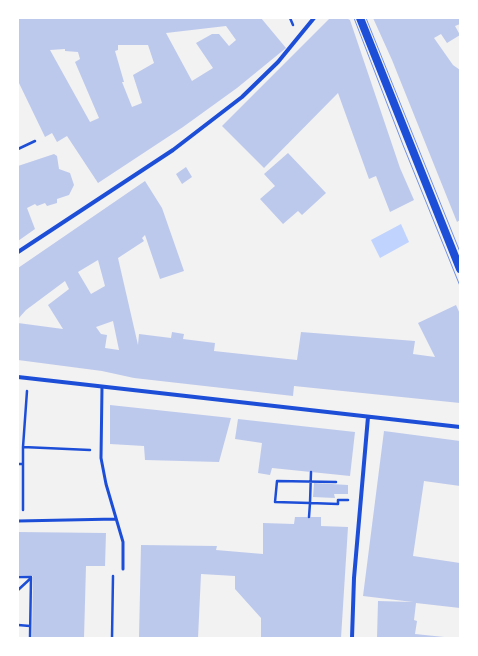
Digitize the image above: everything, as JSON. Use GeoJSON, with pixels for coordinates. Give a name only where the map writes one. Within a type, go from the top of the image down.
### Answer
{"type":"FeatureCollection","features":[{"type":"Feature","properties":{"kind":"main road"},"geometry":{"type":"LineString","coordinates":[[360,18],[460,269]]}},
{"type":"Feature","properties":{"kind":"street"},"geometry":{"type":"LineString","coordinates":[[18,252],[173,150],[242,97],[278,62],[314,18]]}},
{"type":"Feature","properties":{"kind":"street"},"geometry":{"type":"LineString","coordinates":[[18,377],[460,427]]}},
{"type":"Feature","properties":{"kind":"street"},"geometry":{"type":"LineString","coordinates":[[352,638],[354,578],[368,417]]}},
{"type":"Feature","properties":{"kind":"lane"},"geometry":{"type":"LineString","coordinates":[[102,387],[102,449],[106,484],[123,542],[123,569]]}},
{"type":"Feature","properties":{"kind":"lane"},"geometry":{"type":"LineString","coordinates":[[18,520],[116,519]]}},
{"type":"Feature","properties":{"kind":"path"},"geometry":{"type":"LineString","coordinates":[[18,149],[35,141]]}},
{"type":"Feature","properties":{"kind":"path"},"geometry":{"type":"LineString","coordinates":[[22,520],[23,447],[27,390]]}},
{"type":"Feature","properties":{"kind":"path"},"geometry":{"type":"LineString","coordinates":[[23,447],[86,451],[102,449]]}},
{"type":"Feature","properties":{"kind":"path"},"geometry":{"type":"LineString","coordinates":[[18,464],[23,464]]}},
{"type":"Feature","properties":{"kind":"path"},"geometry":{"type":"LineString","coordinates":[[309,517],[310,472]]}},
{"type":"Feature","properties":{"kind":"path"},"geometry":{"type":"LineString","coordinates":[[336,482],[277,481],[275,502],[338,504],[338,500],[353,501]]}},
{"type":"Feature","properties":{"kind":"path"},"geometry":{"type":"LineString","coordinates":[[112,638],[113,576],[123,569]]}},
{"type":"Feature","properties":{"kind":"path"},"geometry":{"type":"LineString","coordinates":[[18,577],[31,577]]}},
{"type":"Feature","properties":{"kind":"path"},"geometry":{"type":"LineString","coordinates":[[18,590],[31,577]]}},
{"type":"Feature","properties":{"kind":"path"},"geometry":{"type":"LineString","coordinates":[[30,638],[31,577]]}},
{"type":"Feature","properties":{"kind":"path"},"geometry":{"type":"LineString","coordinates":[[18,625],[30,626]]}},
{"type":"Feature","properties":{"kind":"water"},"geometry":{"type":"Polygon","coordinates":[[[401,224],[409,242],[380,258],[371,240],[401,224]]]}},
{"type":"Feature","properties":{"kind":"building"},"geometry":{"type":"Polygon","coordinates":[[[18,18],[261,18],[286,48],[237,88],[183,127],[98,183],[67,136],[57,142],[52,133],[45,137],[18,81],[18,18]],[[226,26],[166,33],[192,81],[213,68],[196,43],[212,34],[219,34],[229,46],[236,40],[226,26]],[[118,45],[118,50],[115,51],[124,82],[122,82],[132,107],[142,103],[133,75],[154,63],[148,45],[118,45]],[[65,49],[50,50],[90,122],[99,118],[75,62],[80,59],[78,52],[65,51],[65,49]]]}},
{"type":"Feature","properties":{"kind":"building"},"geometry":{"type":"Polygon","coordinates":[[[330,18],[346,18],[350,20],[400,168],[414,200],[390,212],[376,176],[369,179],[338,93],[264,168],[222,126],[330,18]]]}},
{"type":"Feature","properties":{"kind":"building"},"geometry":{"type":"Polygon","coordinates":[[[373,18],[460,18],[460,24],[455,26],[460,35],[447,43],[441,34],[434,38],[453,65],[460,70],[460,220],[457,222],[392,60],[373,18]]]}},
{"type":"Feature","properties":{"kind":"building"},"geometry":{"type":"Polygon","coordinates":[[[288,153],[326,193],[302,215],[298,211],[283,224],[260,199],[275,186],[264,174],[288,153]]]}},
{"type":"Feature","properties":{"kind":"building"},"geometry":{"type":"Polygon","coordinates":[[[54,154],[57,156],[59,169],[70,173],[74,185],[69,195],[57,199],[57,203],[47,206],[45,203],[37,206],[35,204],[27,208],[35,229],[18,241],[18,166],[54,154]]]}},
{"type":"Feature","properties":{"kind":"building"},"geometry":{"type":"Polygon","coordinates":[[[186,167],[192,177],[182,184],[176,174],[186,167]]]}},
{"type":"Feature","properties":{"kind":"building"},"geometry":{"type":"Polygon","coordinates":[[[145,181],[162,208],[184,271],[160,279],[145,235],[142,238],[144,241],[118,258],[138,345],[139,334],[171,338],[172,332],[184,334],[183,339],[215,343],[214,351],[297,360],[301,332],[415,341],[413,354],[435,357],[418,323],[456,305],[460,314],[460,403],[294,386],[293,396],[134,378],[102,371],[18,360],[18,323],[63,329],[48,305],[69,289],[65,281],[26,310],[18,319],[18,268],[145,181]],[[98,260],[78,272],[91,294],[105,286],[98,260]],[[113,321],[96,327],[101,334],[107,335],[105,348],[119,350],[113,321]]]}},
{"type":"Feature","properties":{"kind":"building"},"geometry":{"type":"Polygon","coordinates":[[[110,405],[231,418],[219,462],[145,460],[144,446],[110,444],[110,405]]]}},
{"type":"Feature","properties":{"kind":"building"},"geometry":{"type":"Polygon","coordinates":[[[238,419],[355,432],[350,476],[272,468],[270,475],[258,473],[262,443],[235,439],[238,419]]]}},
{"type":"Feature","properties":{"kind":"building"},"geometry":{"type":"Polygon","coordinates":[[[384,431],[460,441],[460,486],[424,481],[413,556],[460,563],[460,608],[416,603],[414,620],[417,621],[415,634],[454,638],[377,638],[378,601],[413,602],[363,596],[384,431]]]}},
{"type":"Feature","properties":{"kind":"building"},"geometry":{"type":"Polygon","coordinates":[[[314,483],[348,485],[348,494],[334,494],[335,498],[313,497],[314,483]]]}},
{"type":"Feature","properties":{"kind":"building"},"geometry":{"type":"Polygon","coordinates":[[[295,517],[321,517],[321,526],[348,527],[341,638],[261,638],[261,618],[235,589],[235,576],[201,574],[198,638],[139,638],[141,545],[217,546],[216,550],[263,554],[263,523],[294,524],[295,517]]]}},
{"type":"Feature","properties":{"kind":"building"},"geometry":{"type":"Polygon","coordinates":[[[18,532],[106,533],[105,566],[86,566],[84,638],[32,638],[33,576],[18,575],[18,532]]]}},
{"type":"Feature","properties":{"kind":"tram line"},"geometry":{"type":"LineString","coordinates":[[354,18],[460,286]]}},
{"type":"Feature","properties":{"kind":"tram line"},"geometry":{"type":"LineString","coordinates":[[366,18],[460,252]]}}]}
